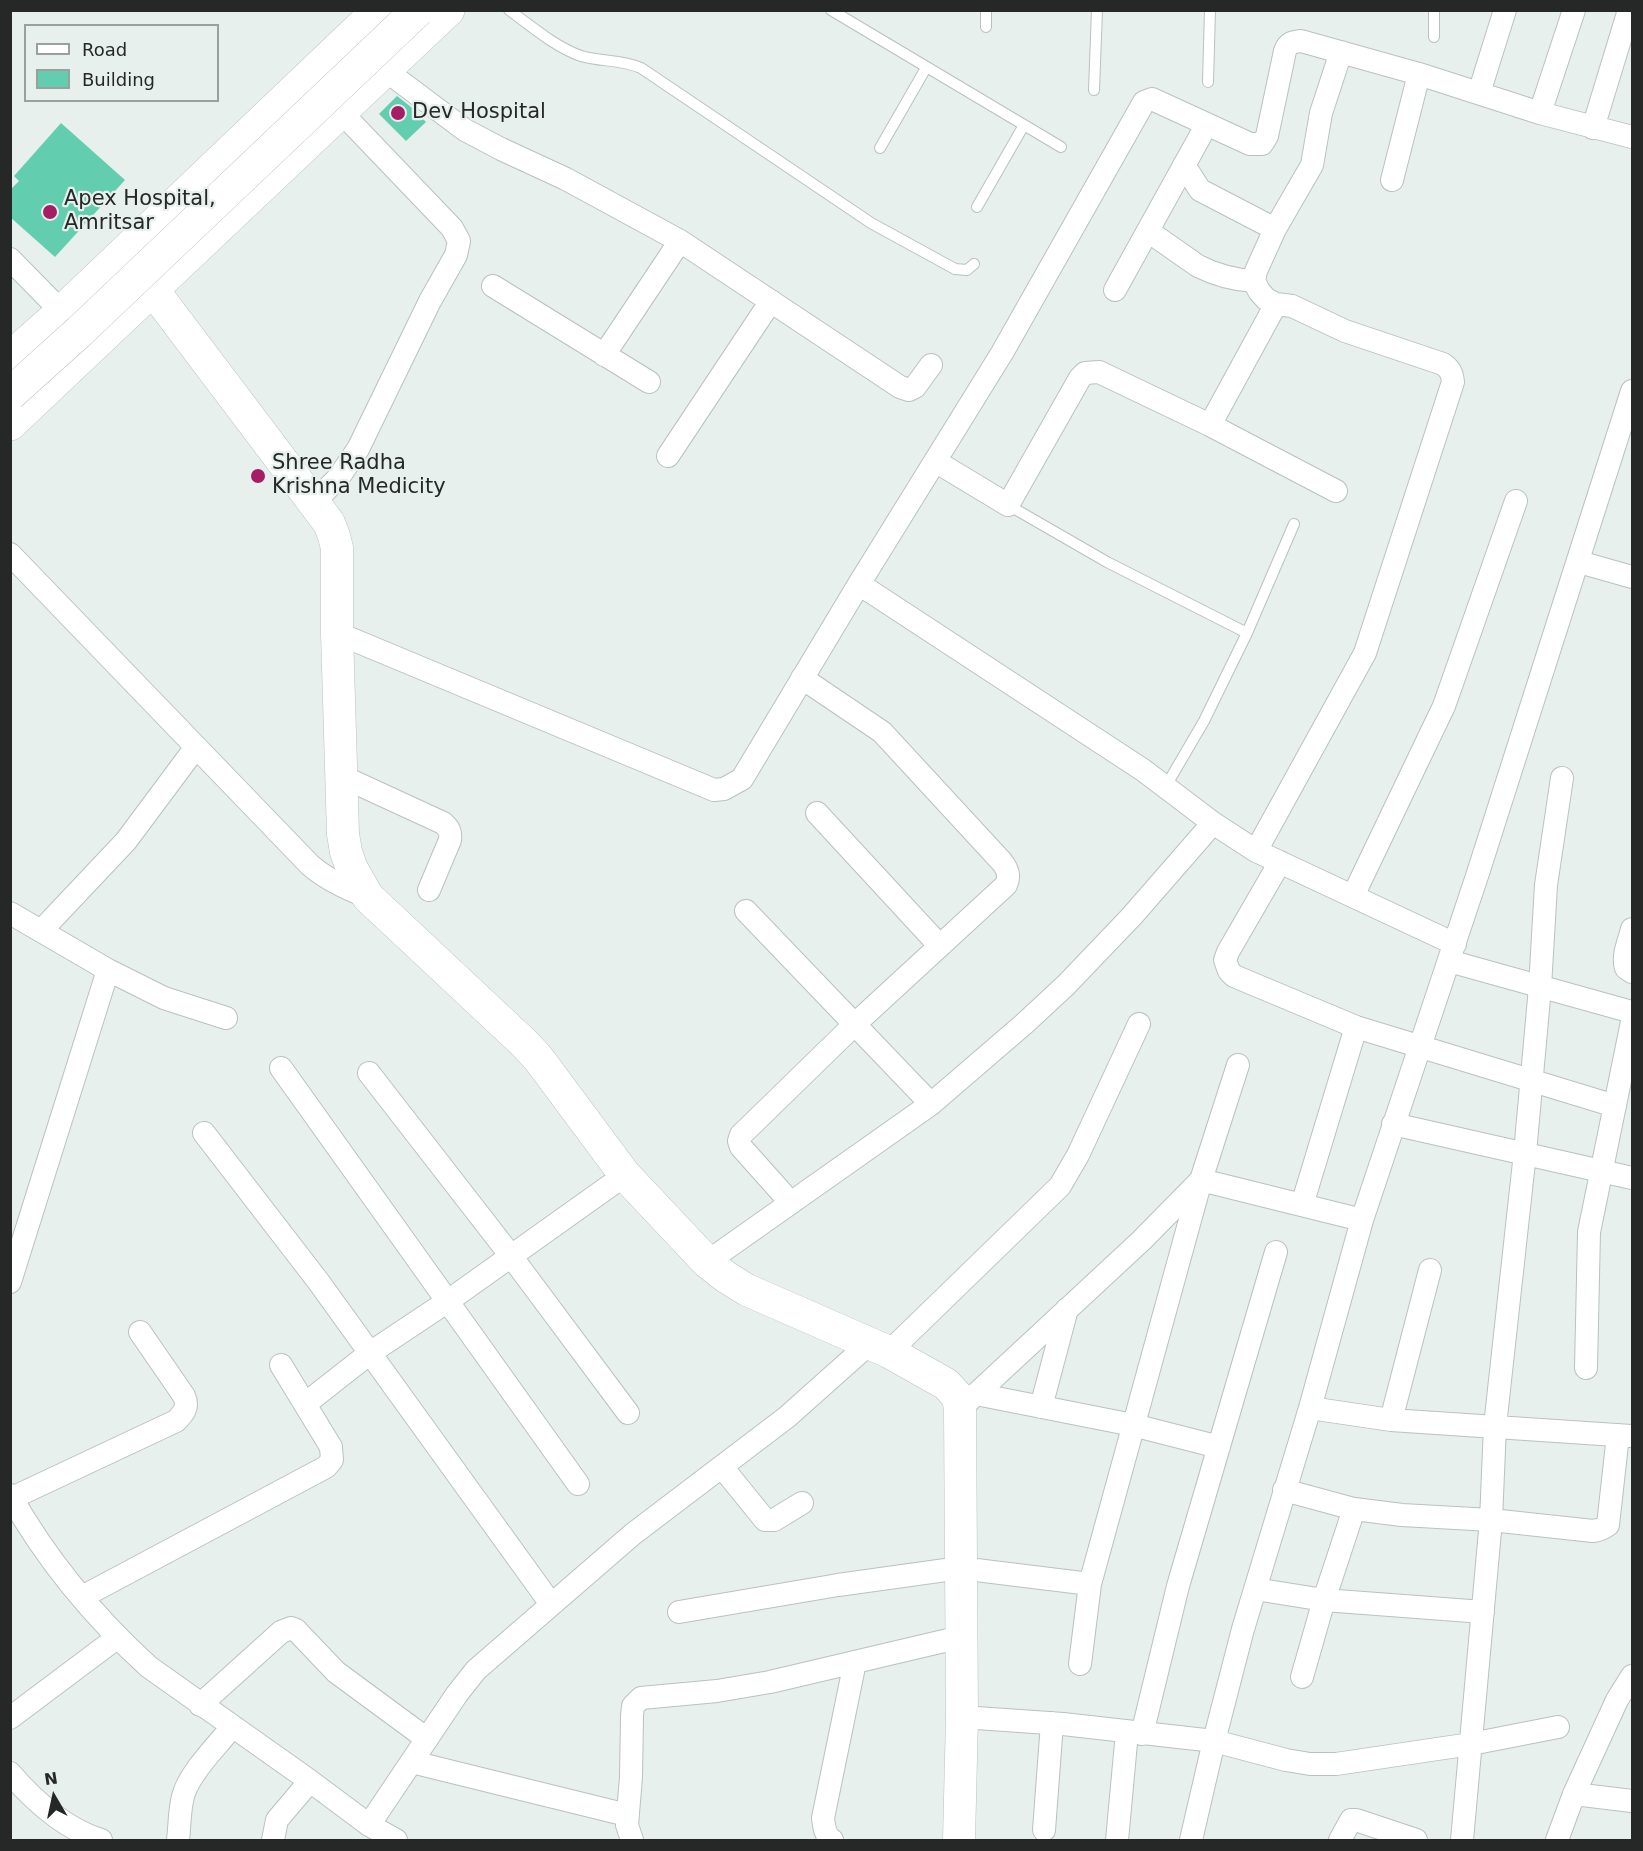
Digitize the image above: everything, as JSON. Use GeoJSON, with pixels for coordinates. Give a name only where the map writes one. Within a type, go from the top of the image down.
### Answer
{"type":"FeatureCollection","features":[{"type":"Feature","properties":{"kind":"main road"},"geometry":{"type":"LineString","coordinates":[[10,358],[62,312],[379,10]]}},
{"type":"Feature","properties":{"kind":"main road"},"geometry":{"type":"LineString","coordinates":[[10,394],[80,331],[418,10]]}},
{"type":"Feature","properties":{"kind":"main road"},"geometry":{"type":"LineString","coordinates":[[10,424],[448,10]]}},
{"type":"Feature","properties":{"kind":"street"},"geometry":{"type":"LineString","coordinates":[[1479,93],[1505,10]]}},
{"type":"Feature","properties":{"kind":"street"},"geometry":{"type":"LineString","coordinates":[[1540,113],[1575,10]]}},
{"type":"Feature","properties":{"kind":"street"},"geometry":{"type":"LineString","coordinates":[[1593,128],[1629,10]]}},
{"type":"Feature","properties":{"kind":"street"},"geometry":{"type":"LineString","coordinates":[[337,633],[714,790],[724,789],[742,779],[1002,353],[1144,102],[1152,99],[1250,144],[1262,144],[1267,136],[1285,51],[1288,45],[1301,41],[1419,74],[1540,113],[1632,137]]}},
{"type":"Feature","properties":{"kind":"street"},"geometry":{"type":"LineString","coordinates":[[1256,851],[1365,653],[1454,382],[1449,368],[1443,364],[1345,331],[1292,306],[1276,304],[1266,299],[1254,281],[1256,271],[1275,229],[1312,165],[1321,113],[1341,52]]}},
{"type":"Feature","properties":{"kind":"street"},"geometry":{"type":"LineString","coordinates":[[385,70],[465,130],[567,179],[680,241],[904,389],[909,390],[915,387],[931,365]]}},
{"type":"Feature","properties":{"kind":"street"},"geometry":{"type":"LineString","coordinates":[[1392,180],[1419,74]]}},
{"type":"Feature","properties":{"kind":"street"},"geometry":{"type":"LineString","coordinates":[[314,502],[339,477],[358,449],[430,301],[456,255],[459,241],[452,228],[341,112]]}},
{"type":"Feature","properties":{"kind":"street"},"geometry":{"type":"LineString","coordinates":[[1115,290],[1208,124]]}},
{"type":"Feature","properties":{"kind":"street"},"geometry":{"type":"LineString","coordinates":[[1184,165],[1200,190],[1275,229]]}},
{"type":"Feature","properties":{"kind":"street"},"geometry":{"type":"LineString","coordinates":[[1148,231],[1207,270],[1231,279],[1254,281]]}},
{"type":"Feature","properties":{"kind":"street"},"geometry":{"type":"LineString","coordinates":[[604,355],[680,241]]}},
{"type":"Feature","properties":{"kind":"street"},"geometry":{"type":"LineString","coordinates":[[121,255],[153,290],[314,502],[334,536],[337,548],[343,834],[352,869],[368,897],[474,994],[538,1058],[625,1175],[707,1262],[726,1277],[747,1290],[880,1348],[946,1384],[958,1397],[968,1401],[1041,1407],[1133,1425],[1219,1447]]}},
{"type":"Feature","properties":{"kind":"street"},"geometry":{"type":"LineString","coordinates":[[10,259],[62,312]]}},
{"type":"Feature","properties":{"kind":"street"},"geometry":{"type":"LineString","coordinates":[[493,286],[649,382]]}},
{"type":"Feature","properties":{"kind":"street"},"geometry":{"type":"LineString","coordinates":[[668,456],[771,301]]}},
{"type":"Feature","properties":{"kind":"street"},"geometry":{"type":"LineString","coordinates":[[1210,426],[1276,304]]}},
{"type":"Feature","properties":{"kind":"street"},"geometry":{"type":"LineString","coordinates":[[935,461],[1008,505],[1080,378],[1085,373],[1099,372],[1336,491]]}},
{"type":"Feature","properties":{"kind":"street"},"geometry":{"type":"LineString","coordinates":[[1191,1840],[1214,1741],[1255,1589],[1310,1408],[1362,1220],[1579,561],[1626,437],[1632,391]]}},
{"type":"Feature","properties":{"kind":"street"},"geometry":{"type":"LineString","coordinates":[[1353,896],[1444,706],[1516,501]]}},
{"type":"Feature","properties":{"kind":"street"},"geometry":{"type":"LineString","coordinates":[[10,554],[320,874],[347,889],[368,897]]}},
{"type":"Feature","properties":{"kind":"street"},"geometry":{"type":"LineString","coordinates":[[1579,561],[1632,578]]}},
{"type":"Feature","properties":{"kind":"street"},"geometry":{"type":"LineString","coordinates":[[859,584],[1166,786],[1256,851],[1353,896],[1452,952],[1540,987],[1632,1012]]}},
{"type":"Feature","properties":{"kind":"street"},"geometry":{"type":"LineString","coordinates":[[791,1203],[741,1147],[739,1141],[747,1129],[1009,880],[1006,867],[882,732],[802,678]]}},
{"type":"Feature","properties":{"kind":"street"},"geometry":{"type":"LineString","coordinates":[[41,931],[126,841],[196,747]]}},
{"type":"Feature","properties":{"kind":"street"},"geometry":{"type":"LineString","coordinates":[[341,776],[442,823],[448,828],[450,840],[429,890]]}},
{"type":"Feature","properties":{"kind":"street"},"geometry":{"type":"LineString","coordinates":[[1462,1840],[1491,1520],[1496,1426],[1532,1081],[1546,885],[1562,778]]}},
{"type":"Feature","properties":{"kind":"street"},"geometry":{"type":"LineString","coordinates":[[817,813],[939,945]]}},
{"type":"Feature","properties":{"kind":"street"},"geometry":{"type":"LineString","coordinates":[[707,1262],[931,1104],[1024,1024],[1066,985],[1132,916],[1213,822]]}},
{"type":"Feature","properties":{"kind":"street"},"geometry":{"type":"LineString","coordinates":[[1280,862],[1228,952],[1225,966],[1234,976],[1356,1027],[1614,1106]]}},
{"type":"Feature","properties":{"kind":"street"},"geometry":{"type":"LineString","coordinates":[[746,911],[931,1104]]}},
{"type":"Feature","properties":{"kind":"street"},"geometry":{"type":"LineString","coordinates":[[10,913],[108,970],[164,998],[226,1018]]}},
{"type":"Feature","properties":{"kind":"street"},"geometry":{"type":"LineString","coordinates":[[1632,929],[1624,963],[1626,968],[1632,972]]}},
{"type":"Feature","properties":{"kind":"street"},"geometry":{"type":"LineString","coordinates":[[10,1282],[108,970]]}},
{"type":"Feature","properties":{"kind":"street"},"geometry":{"type":"LineString","coordinates":[[1586,1368],[1588,1242],[1632,1022]]}},
{"type":"Feature","properties":{"kind":"street"},"geometry":{"type":"LineString","coordinates":[[369,1826],[457,1694],[476,1670],[633,1534],[880,1348],[1060,1186],[1078,1155],[1139,1024]]}},
{"type":"Feature","properties":{"kind":"street"},"geometry":{"type":"LineString","coordinates":[[1302,1205],[1356,1027]]}},
{"type":"Feature","properties":{"kind":"street"},"geometry":{"type":"LineString","coordinates":[[1080,1664],[1090,1584],[1201,1180],[1238,1065]]}},
{"type":"Feature","properties":{"kind":"street"},"geometry":{"type":"LineString","coordinates":[[281,1068],[578,1484]]}},
{"type":"Feature","properties":{"kind":"street"},"geometry":{"type":"LineString","coordinates":[[369,1073],[511,1256],[628,1413]]}},
{"type":"Feature","properties":{"kind":"street"},"geometry":{"type":"LineString","coordinates":[[1394,1124],[1632,1178]]}},
{"type":"Feature","properties":{"kind":"street"},"geometry":{"type":"LineString","coordinates":[[204,1134],[318,1281],[551,1604]]}},
{"type":"Feature","properties":{"kind":"street"},"geometry":{"type":"LineString","coordinates":[[305,1404],[370,1353],[448,1301],[625,1175]]}},
{"type":"Feature","properties":{"kind":"street"},"geometry":{"type":"LineString","coordinates":[[1201,1180],[1362,1220]]}},
{"type":"Feature","properties":{"kind":"street"},"geometry":{"type":"LineString","coordinates":[[959,1840],[962,1717],[960,1568],[968,1401],[1142,1240],[1201,1180]]}},
{"type":"Feature","properties":{"kind":"street"},"geometry":{"type":"LineString","coordinates":[[1117,1840],[1134,1733],[1276,1252]]}},
{"type":"Feature","properties":{"kind":"street"},"geometry":{"type":"LineString","coordinates":[[1391,1420],[1430,1270]]}},
{"type":"Feature","properties":{"kind":"street"},"geometry":{"type":"LineString","coordinates":[[1041,1407],[1067,1309]]}},
{"type":"Feature","properties":{"kind":"street"},"geometry":{"type":"LineString","coordinates":[[140,1332],[184,1396],[186,1408],[182,1415],[176,1420],[11,1496],[44,1549],[82,1597],[149,1667],[310,1781],[369,1826],[396,1840]]}},
{"type":"Feature","properties":{"kind":"street"},"geometry":{"type":"LineString","coordinates":[[82,1597],[326,1467],[332,1460],[332,1452],[281,1365]]}},
{"type":"Feature","properties":{"kind":"street"},"geometry":{"type":"LineString","coordinates":[[1284,1490],[1354,1509],[1402,1515],[1491,1520],[1593,1531],[1604,1529],[1608,1525],[1625,1436],[1391,1420],[1310,1408]]}},
{"type":"Feature","properties":{"kind":"street"},"geometry":{"type":"LineString","coordinates":[[722,1467],[765,1520],[774,1520],[802,1503]]}},
{"type":"Feature","properties":{"kind":"street"},"geometry":{"type":"LineString","coordinates":[[1302,1677],[1354,1509]]}},
{"type":"Feature","properties":{"kind":"street"},"geometry":{"type":"LineString","coordinates":[[679,1612],[838,1585],[960,1568],[1090,1584]]}},
{"type":"Feature","properties":{"kind":"street"},"geometry":{"type":"LineString","coordinates":[[1255,1589],[1324,1600],[1483,1612]]}},
{"type":"Feature","properties":{"kind":"street"},"geometry":{"type":"LineString","coordinates":[[200,1705],[281,1632],[291,1628],[296,1630],[343,1678],[427,1739]]}},
{"type":"Feature","properties":{"kind":"street"},"geometry":{"type":"LineString","coordinates":[[10,1718],[118,1637]]}},
{"type":"Feature","properties":{"kind":"street"},"geometry":{"type":"LineString","coordinates":[[632,1840],[627,1826],[627,1815],[631,1777],[632,1716],[633,1706],[637,1700],[752,1685],[961,1637]]}},
{"type":"Feature","properties":{"kind":"street"},"geometry":{"type":"LineString","coordinates":[[832,1840],[829,1839],[824,1828],[823,1818],[855,1662]]}},
{"type":"Feature","properties":{"kind":"street"},"geometry":{"type":"LineString","coordinates":[[1557,1840],[1574,1794],[1617,1700],[1632,1676]]}},
{"type":"Feature","properties":{"kind":"street"},"geometry":{"type":"LineString","coordinates":[[962,1717],[1052,1723],[1214,1741],[1310,1764],[1336,1764],[1471,1744],[1558,1727]]}},
{"type":"Feature","properties":{"kind":"street"},"geometry":{"type":"LineString","coordinates":[[1044,1830],[1052,1723]]}},
{"type":"Feature","properties":{"kind":"street"},"geometry":{"type":"LineString","coordinates":[[178,1840],[185,1791],[192,1777],[232,1727]]}},
{"type":"Feature","properties":{"kind":"street"},"geometry":{"type":"LineString","coordinates":[[412,1762],[627,1815]]}},
{"type":"Feature","properties":{"kind":"street"},"geometry":{"type":"LineString","coordinates":[[10,1773],[53,1814],[89,1837],[101,1840]]}},
{"type":"Feature","properties":{"kind":"street"},"geometry":{"type":"LineString","coordinates":[[273,1840],[277,1821],[310,1781]]}},
{"type":"Feature","properties":{"kind":"street"},"geometry":{"type":"LineString","coordinates":[[1574,1794],[1632,1801]]}},
{"type":"Feature","properties":{"kind":"street"},"geometry":{"type":"LineString","coordinates":[[1340,1840],[1351,1820],[1416,1840]]}},
{"type":"Feature","properties":{"kind":"lane"},"geometry":{"type":"LineString","coordinates":[[509,10],[572,52],[590,58],[631,63],[641,68],[871,223],[955,270],[967,270],[974,264]]}},
{"type":"Feature","properties":{"kind":"lane"},"geometry":{"type":"LineString","coordinates":[[831,10],[1061,147]]}},
{"type":"Feature","properties":{"kind":"lane"},"geometry":{"type":"LineString","coordinates":[[986,10],[986,27]]}},
{"type":"Feature","properties":{"kind":"lane"},"geometry":{"type":"LineString","coordinates":[[1094,90],[1097,10]]}},
{"type":"Feature","properties":{"kind":"lane"},"geometry":{"type":"LineString","coordinates":[[1208,82],[1210,10]]}},
{"type":"Feature","properties":{"kind":"lane"},"geometry":{"type":"LineString","coordinates":[[1434,10],[1434,37]]}},
{"type":"Feature","properties":{"kind":"lane"},"geometry":{"type":"LineString","coordinates":[[880,148],[926,68]]}},
{"type":"Feature","properties":{"kind":"lane"},"geometry":{"type":"LineString","coordinates":[[977,207],[1024,125]]}},
{"type":"Feature","properties":{"kind":"lane"},"geometry":{"type":"LineString","coordinates":[[1008,505],[1097,556],[1247,633]]}},
{"type":"Feature","properties":{"kind":"lane"},"geometry":{"type":"LineString","coordinates":[[1166,786],[1204,721],[1247,633],[1294,524]]}},
{"type":"Feature","properties":{"kind":"building"},"geometry":{"type":"Polygon","coordinates":[[[397,96],[426,122],[406,141],[379,114],[397,96]]]}},
{"type":"Feature","properties":{"kind":"building"},"geometry":{"type":"Polygon","coordinates":[[[61,123],[125,180],[55,257],[10,217],[10,190],[19,181],[14,176],[61,123]]]}},
{"type":"Feature","properties":{"kind":"place","name":"Dev Hospital"},"geometry":{"type":"Point","coordinates":[398,113]}},
{"type":"Feature","properties":{"kind":"place","name":"Apex Hospital, Amritsar"},"geometry":{"type":"Point","coordinates":[50,212]}},
{"type":"Feature","properties":{"kind":"place","name":"Shree Radha Krishna Medicity"},"geometry":{"type":"Point","coordinates":[258,476]}}]}
